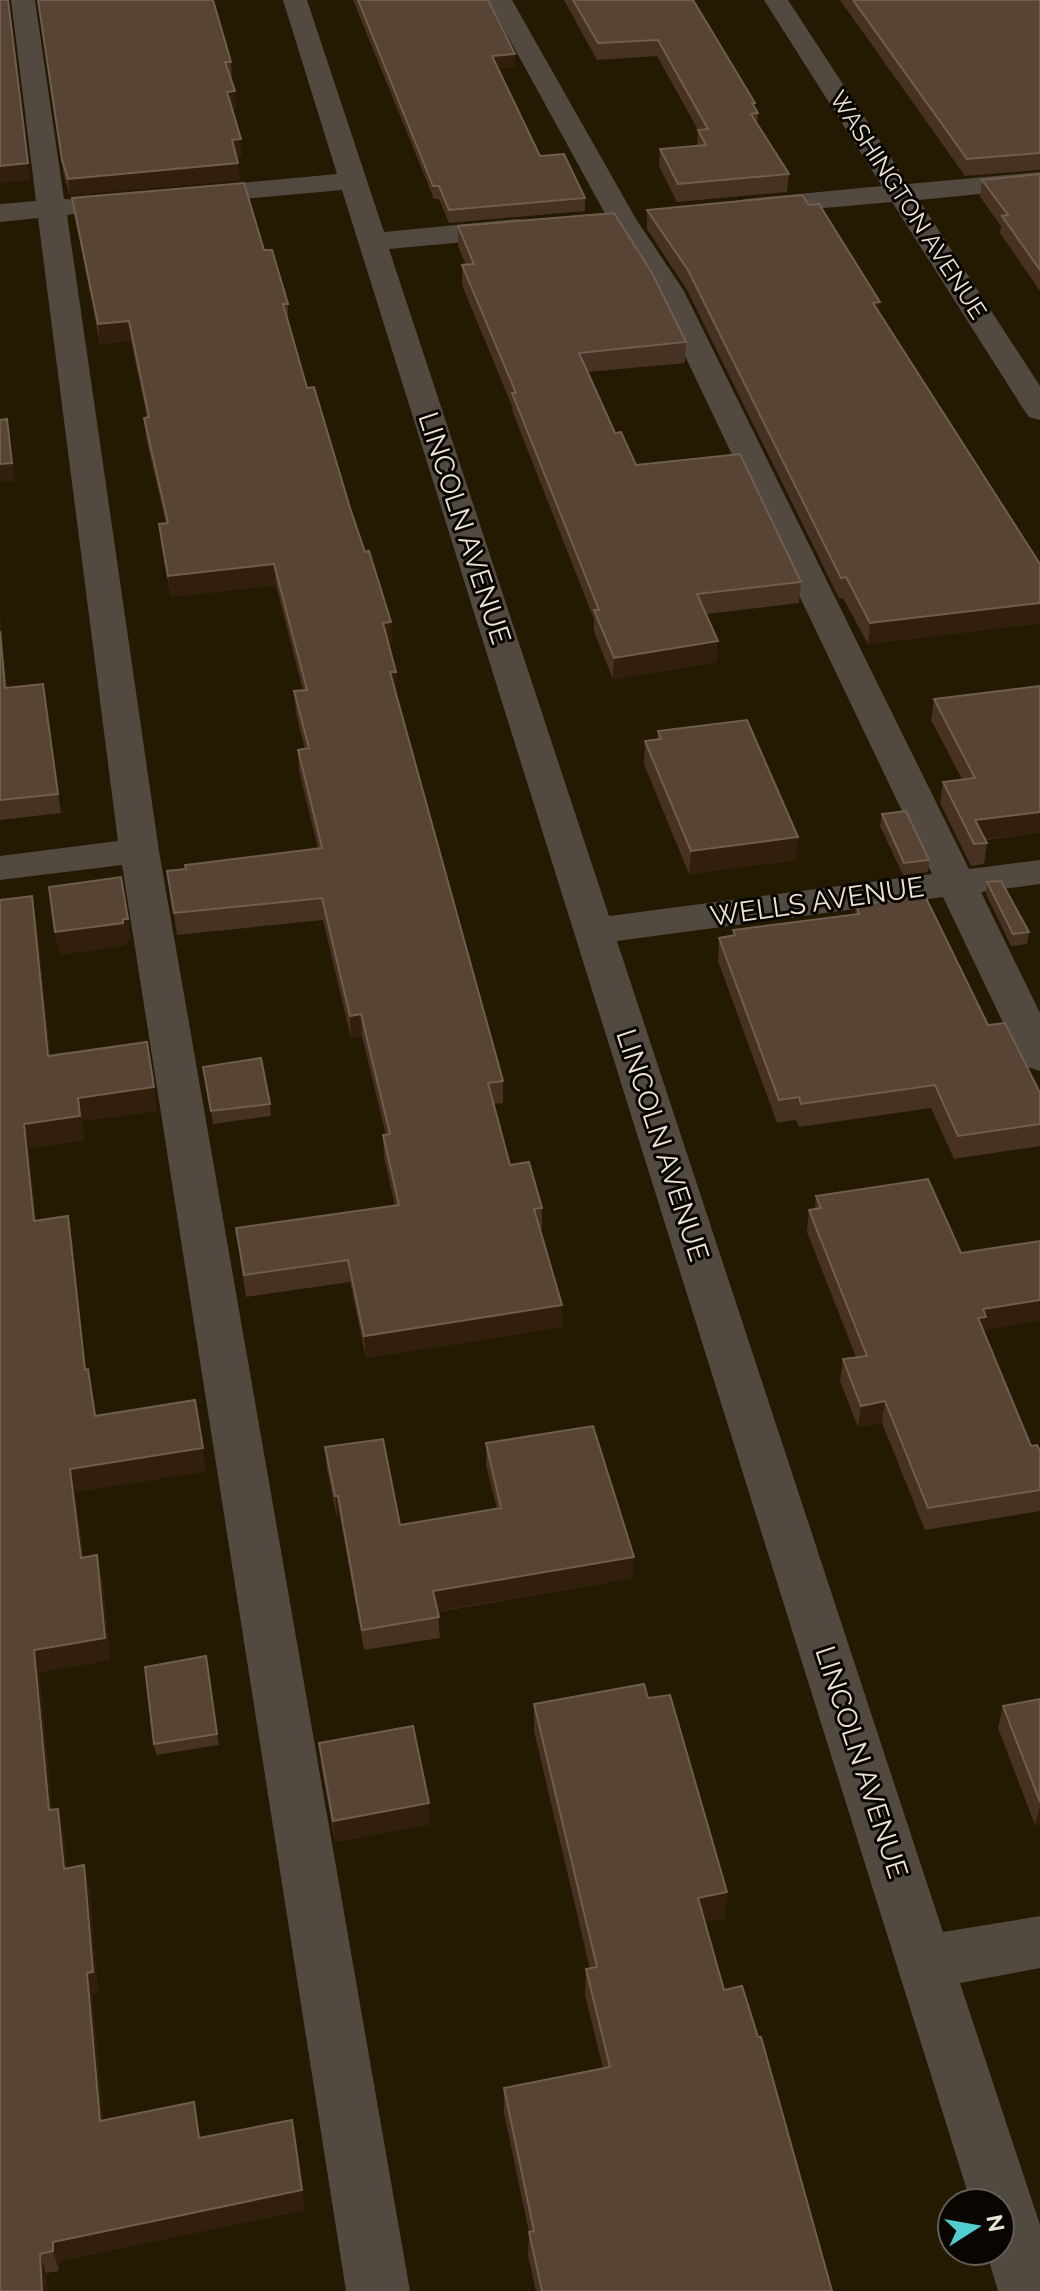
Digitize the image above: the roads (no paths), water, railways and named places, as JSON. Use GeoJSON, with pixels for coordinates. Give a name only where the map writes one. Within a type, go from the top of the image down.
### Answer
{"type":"FeatureCollection","features":[{"type":"Feature","properties":{"kind":"street"},"geometry":{"type":"LineString","coordinates":[[23,0],[139,851],[378,2291]]}},
{"type":"Feature","properties":{"kind":"street","name":"LINCOLN AVENUE"},"geometry":{"type":"LineString","coordinates":[[295,0],[1030,2291]]}},
{"type":"Feature","properties":{"kind":"street"},"geometry":{"type":"LineString","coordinates":[[500,0],[622,219],[669,291],[1040,1056]]}},
{"type":"Feature","properties":{"kind":"street","name":"WASHINGTON AVENUE"},"geometry":{"type":"LineString","coordinates":[[776,0],[1040,410]]}},
{"type":"Feature","properties":{"kind":"street"},"geometry":{"type":"LineString","coordinates":[[715,210],[1040,180]]}},
{"type":"Feature","properties":{"kind":"street"},"geometry":{"type":"LineString","coordinates":[[157,199],[353,181]]}},
{"type":"Feature","properties":{"kind":"street"},"geometry":{"type":"LineString","coordinates":[[0,213],[111,203]]}},
{"type":"Feature","properties":{"kind":"street"},"geometry":{"type":"LineString","coordinates":[[373,242],[544,226]]}},
{"type":"Feature","properties":{"kind":"street"},"geometry":{"type":"LineString","coordinates":[[0,868],[139,851]]}},
{"type":"Feature","properties":{"kind":"street","name":"WELLS AVENUE"},"geometry":{"type":"LineString","coordinates":[[594,931],[1040,872]]}},
{"type":"Feature","properties":{"kind":"street"},"geometry":{"type":"LineString","coordinates":[[926,1962],[1040,1942]]}}]}
